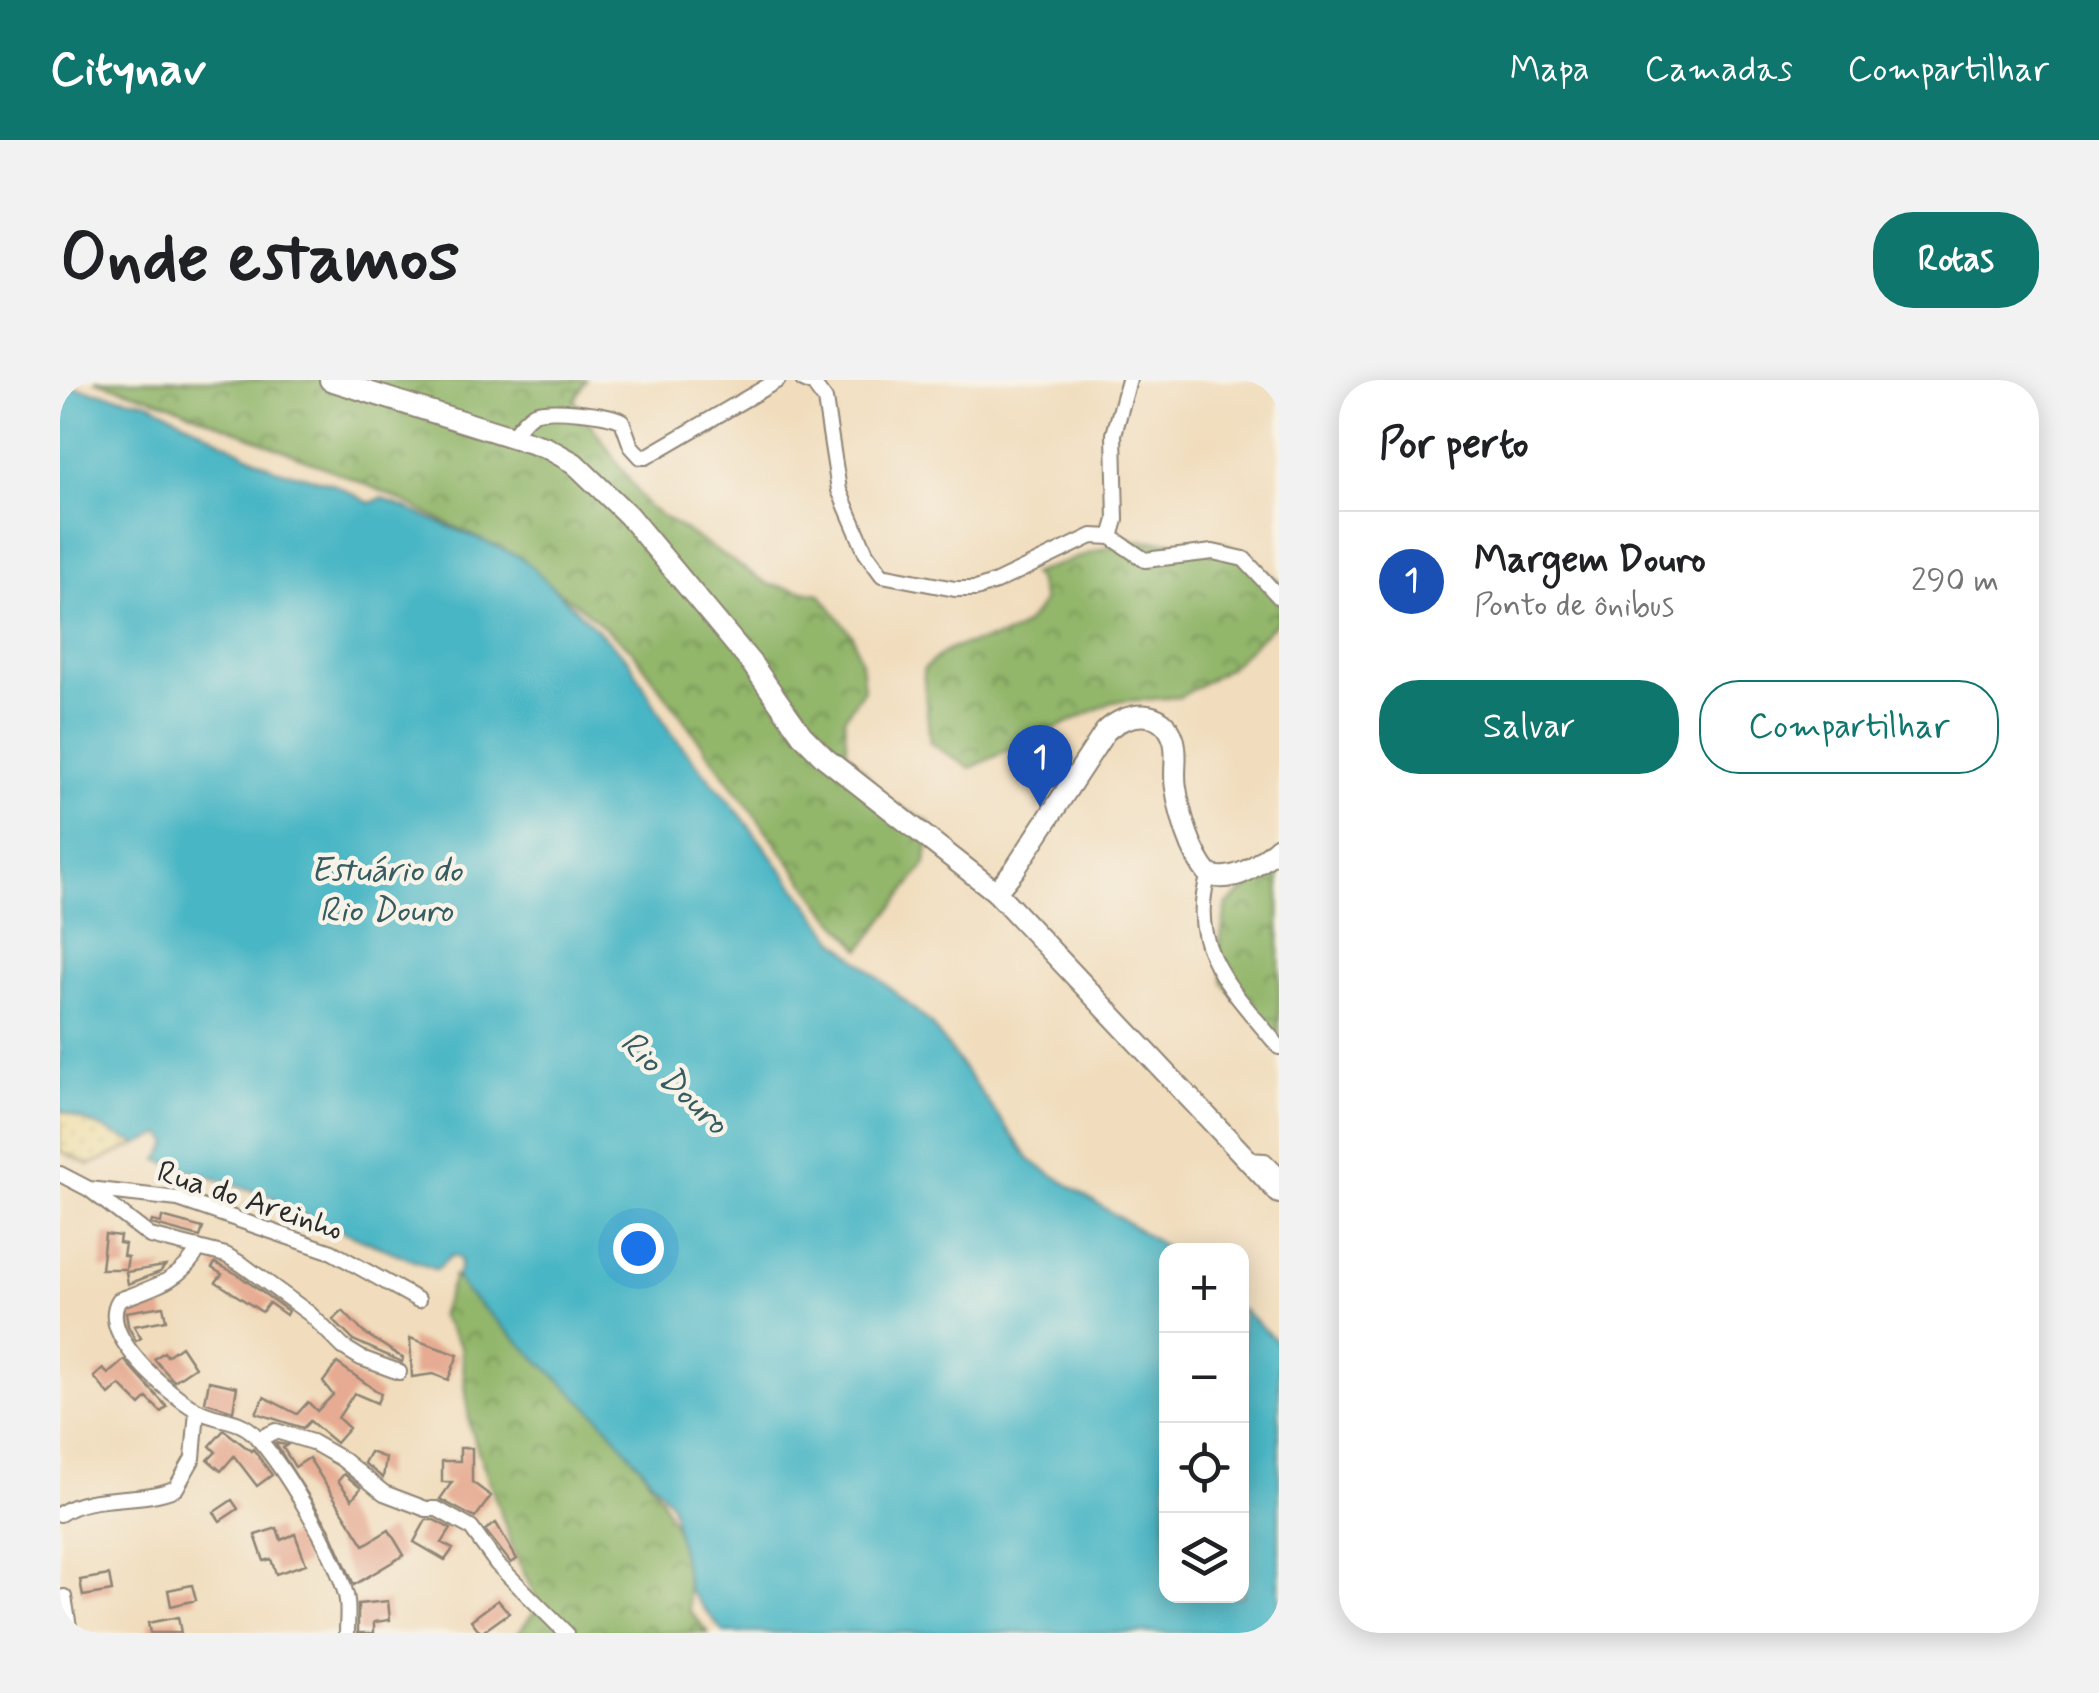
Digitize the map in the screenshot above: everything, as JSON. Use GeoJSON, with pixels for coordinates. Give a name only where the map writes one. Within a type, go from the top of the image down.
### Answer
{"type":"FeatureCollection","features":[{"type":"Feature","properties":{"kind":"main road"},"geometry":{"type":"LineString","coordinates":[[330,380],[373,386],[548,448],[574,463],[703,604],[802,735],[825,758],[996,892],[1279,1193]]}},
{"type":"Feature","properties":{"kind":"main road"},"geometry":{"type":"LineString","coordinates":[[996,892],[1105,732],[1116,721],[1138,714],[1165,726],[1174,738],[1175,787],[1198,862],[1209,875],[1230,877],[1258,864],[1279,848]]}},
{"type":"Feature","properties":{"kind":"street"},"geometry":{"type":"LineString","coordinates":[[748,380],[750,397]]}},
{"type":"Feature","properties":{"kind":"street"},"geometry":{"type":"LineString","coordinates":[[512,436],[534,414],[604,414],[622,421],[631,446],[646,457],[778,380]]}},
{"type":"Feature","properties":{"kind":"street"},"geometry":{"type":"LineString","coordinates":[[802,380],[814,385],[824,400],[839,490],[866,553],[882,575],[976,588],[1092,536],[1111,538],[1145,560],[1213,552],[1244,559],[1279,597]]}},
{"type":"Feature","properties":{"kind":"street"},"geometry":{"type":"LineString","coordinates":[[1111,538],[1116,520],[1114,434],[1130,380]]}},
{"type":"Feature","properties":{"kind":"street"},"geometry":{"type":"LineString","coordinates":[[1209,875],[1202,895],[1200,922],[1208,954],[1279,1047]]}},
{"type":"Feature","properties":{"kind":"street"},"geometry":{"type":"LineString","coordinates":[[1248,1160],[1265,1161],[1279,1175]]}},
{"type":"Feature","properties":{"kind":"street","name":"Rua do Areinho"},"geometry":{"type":"LineString","coordinates":[[60,1174],[88,1188],[178,1199],[332,1252],[418,1300]]}},
{"type":"Feature","properties":{"kind":"street"},"geometry":{"type":"LineString","coordinates":[[88,1188],[150,1236],[199,1248],[243,1265],[310,1314],[343,1347],[399,1372]]}},
{"type":"Feature","properties":{"kind":"street"},"geometry":{"type":"LineString","coordinates":[[199,1248],[192,1261],[166,1283],[119,1300],[112,1317],[124,1346],[197,1410],[245,1426],[258,1440],[300,1498],[340,1577],[348,1607],[346,1633]]}},
{"type":"Feature","properties":{"kind":"street"},"geometry":{"type":"LineString","coordinates":[[60,1514],[86,1502],[110,1502],[176,1488],[193,1458],[197,1410]]}},
{"type":"Feature","properties":{"kind":"street"},"geometry":{"type":"LineString","coordinates":[[258,1440],[276,1430],[312,1442],[384,1493],[448,1514],[470,1528],[497,1564],[566,1633]]}},
{"type":"Feature","properties":{"kind":"street"},"geometry":{"type":"LineString","coordinates":[[60,1598],[64,1596],[66,1624]]}},
{"type":"Feature","properties":{"kind":"green space"},"geometry":{"type":"Polygon","coordinates":[[[95,380],[586,380],[574,400],[648,507],[770,585],[820,594],[852,635],[864,689],[844,718],[847,751],[889,801],[930,823],[926,864],[861,949],[824,908],[632,650],[578,605],[496,547],[377,489],[171,404],[95,380]]]}},
{"type":"Feature","properties":{"kind":"green space"},"geometry":{"type":"Polygon","coordinates":[[[1128,540],[1226,544],[1279,582],[1279,620],[1230,667],[1180,697],[1112,702],[970,768],[930,743],[923,670],[949,650],[1002,637],[1023,626],[1043,601],[1037,580],[1031,574],[1128,540]]]}},
{"type":"Feature","properties":{"kind":"green space"},"geometry":{"type":"Polygon","coordinates":[[[1279,864],[1279,1044],[1223,983],[1219,948],[1227,904],[1279,864]]]}},
{"type":"Feature","properties":{"kind":"green space"},"geometry":{"type":"Polygon","coordinates":[[[454,1276],[635,1443],[635,1457],[682,1542],[690,1611],[709,1633],[518,1633],[539,1605],[516,1556],[470,1428],[461,1346],[440,1316],[454,1276]]]}},
{"type":"Feature","properties":{"kind":"sand"},"geometry":{"type":"Polygon","coordinates":[[[60,1110],[138,1144],[90,1165],[60,1151],[60,1110]]]}},
{"type":"Feature","properties":{"kind":"water","name":"Estuário do Rio Douro"},"geometry":{"type":"Polygon","coordinates":[[[60,385],[149,402],[275,469],[331,483],[370,503],[382,498],[521,557],[629,660],[670,732],[742,817],[836,941],[931,1024],[1031,1161],[1159,1243],[1159,1603],[1249,1603],[1249,1315],[1279,1343],[1279,1633],[724,1633],[689,1590],[671,1503],[600,1418],[466,1292],[457,1278],[461,1260],[452,1255],[436,1270],[277,1204],[273,1197],[158,1160],[169,1144],[163,1134],[138,1144],[60,1110],[60,385]]]}},
{"type":"Feature","properties":{"kind":"building"},"geometry":{"type":"Polygon","coordinates":[[[162,1217],[203,1228],[200,1237],[151,1224],[161,1223],[162,1217]]]}},
{"type":"Feature","properties":{"kind":"building"},"geometry":{"type":"Polygon","coordinates":[[[105,1234],[120,1236],[119,1243],[125,1244],[126,1269],[101,1269],[105,1234]]]}},
{"type":"Feature","properties":{"kind":"building"},"geometry":{"type":"Polygon","coordinates":[[[215,1263],[288,1311],[286,1315],[269,1303],[262,1312],[216,1282],[222,1274],[212,1268],[215,1263]]]}},
{"type":"Feature","properties":{"kind":"building"},"geometry":{"type":"Polygon","coordinates":[[[165,1266],[160,1272],[128,1284],[126,1272],[165,1266]]]}},
{"type":"Feature","properties":{"kind":"building"},"geometry":{"type":"Polygon","coordinates":[[[163,1306],[166,1320],[134,1326],[141,1338],[136,1341],[126,1312],[163,1306]]]}},
{"type":"Feature","properties":{"kind":"building"},"geometry":{"type":"Polygon","coordinates":[[[343,1311],[363,1332],[403,1358],[402,1362],[353,1340],[333,1320],[343,1311]]]}},
{"type":"Feature","properties":{"kind":"building"},"geometry":{"type":"Polygon","coordinates":[[[410,1338],[458,1355],[448,1380],[433,1374],[412,1377],[410,1338]]]}},
{"type":"Feature","properties":{"kind":"building"},"geometry":{"type":"Polygon","coordinates":[[[181,1346],[195,1367],[174,1381],[154,1359],[181,1346]]]}},
{"type":"Feature","properties":{"kind":"building"},"geometry":{"type":"Polygon","coordinates":[[[124,1360],[167,1407],[161,1412],[147,1398],[140,1405],[120,1385],[109,1395],[94,1377],[103,1369],[108,1374],[124,1360]]]}},
{"type":"Feature","properties":{"kind":"building"},"geometry":{"type":"Polygon","coordinates":[[[337,1363],[381,1394],[377,1403],[354,1393],[338,1418],[349,1428],[336,1443],[310,1421],[303,1428],[256,1413],[264,1397],[297,1414],[308,1402],[317,1411],[333,1395],[323,1382],[337,1363]]]}},
{"type":"Feature","properties":{"kind":"building"},"geometry":{"type":"Polygon","coordinates":[[[209,1381],[237,1387],[233,1411],[205,1402],[209,1381]]]}},
{"type":"Feature","properties":{"kind":"building"},"geometry":{"type":"Polygon","coordinates":[[[224,1430],[253,1449],[272,1475],[257,1486],[234,1456],[221,1471],[208,1460],[216,1452],[210,1446],[224,1430]]]}},
{"type":"Feature","properties":{"kind":"building"},"geometry":{"type":"Polygon","coordinates":[[[275,1443],[287,1445],[283,1448],[295,1467],[309,1458],[364,1545],[389,1530],[404,1555],[354,1585],[329,1528],[275,1443]]]}},
{"type":"Feature","properties":{"kind":"building"},"geometry":{"type":"Polygon","coordinates":[[[460,1448],[472,1448],[472,1482],[491,1496],[475,1518],[440,1499],[452,1482],[442,1482],[442,1461],[460,1461],[460,1448]]]}},
{"type":"Feature","properties":{"kind":"building"},"geometry":{"type":"Polygon","coordinates":[[[370,1452],[386,1458],[383,1478],[364,1463],[370,1452]]]}},
{"type":"Feature","properties":{"kind":"building"},"geometry":{"type":"Polygon","coordinates":[[[344,1474],[361,1488],[352,1499],[338,1481],[344,1474]]]}},
{"type":"Feature","properties":{"kind":"building"},"geometry":{"type":"Polygon","coordinates":[[[232,1500],[238,1509],[220,1521],[214,1512],[232,1500]]]}},
{"type":"Feature","properties":{"kind":"building"},"geometry":{"type":"Polygon","coordinates":[[[426,1520],[451,1529],[442,1543],[453,1549],[445,1560],[414,1542],[426,1520]]]}},
{"type":"Feature","properties":{"kind":"building"},"geometry":{"type":"Polygon","coordinates":[[[496,1523],[517,1559],[511,1563],[485,1530],[496,1523]]]}},
{"type":"Feature","properties":{"kind":"building"},"geometry":{"type":"Polygon","coordinates":[[[277,1528],[281,1540],[295,1534],[306,1564],[276,1574],[271,1559],[264,1561],[255,1535],[277,1528]]]}},
{"type":"Feature","properties":{"kind":"building"},"geometry":{"type":"Polygon","coordinates":[[[109,1575],[112,1591],[83,1596],[80,1580],[109,1575]]]}},
{"type":"Feature","properties":{"kind":"building"},"geometry":{"type":"Polygon","coordinates":[[[192,1585],[196,1600],[171,1606],[168,1590],[192,1585]]]}},
{"type":"Feature","properties":{"kind":"building"},"geometry":{"type":"Polygon","coordinates":[[[498,1600],[509,1613],[481,1633],[471,1620],[498,1600]]]}},
{"type":"Feature","properties":{"kind":"building"},"geometry":{"type":"Polygon","coordinates":[[[388,1601],[390,1620],[374,1622],[374,1633],[358,1633],[358,1604],[388,1601]]]}},
{"type":"Feature","properties":{"kind":"building"},"geometry":{"type":"Polygon","coordinates":[[[178,1617],[181,1633],[150,1633],[148,1623],[178,1617]]]}},
{"type":"Feature","properties":{"kind":"place","name":"Margem Douro"},"geometry":{"type":"Point","coordinates":[1040,807]}},
{"type":"Feature","properties":{"kind":"water label","name":"Rio Douro"},"geometry":{"type":"Point","coordinates":[674,1083]}}]}
